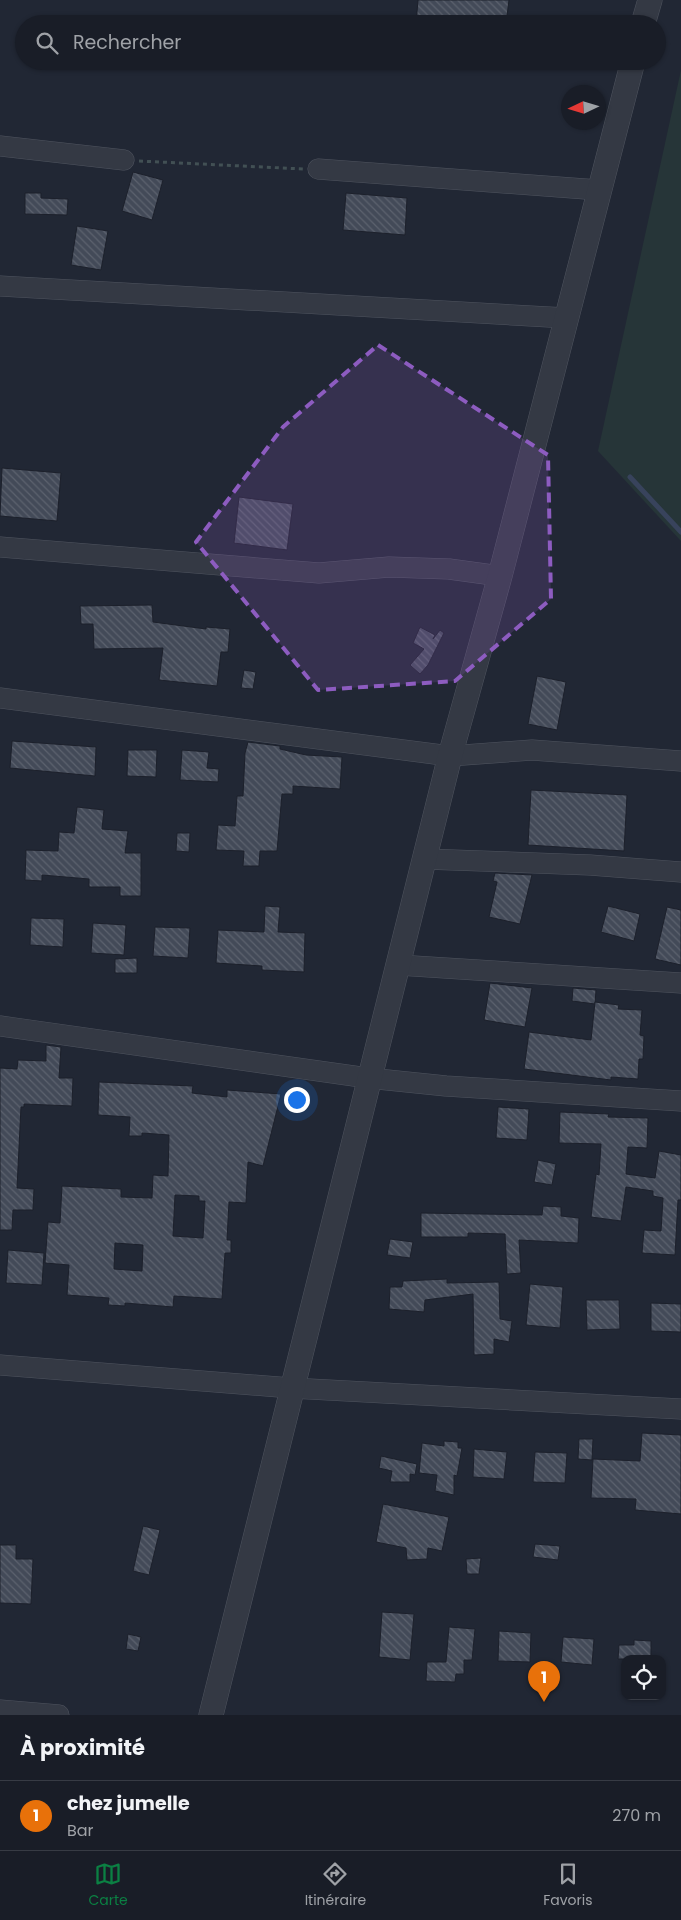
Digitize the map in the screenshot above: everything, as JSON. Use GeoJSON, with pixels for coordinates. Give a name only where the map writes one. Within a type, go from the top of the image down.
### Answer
{"type":"FeatureCollection","features":[{"type":"Feature","properties":{"kind":"street"},"geometry":{"type":"LineString","coordinates":[[646,15],[650,0]]}},
{"type":"Feature","properties":{"kind":"street"},"geometry":{"type":"LineString","coordinates":[[211,1715],[368,1078],[450,756],[500,576],[631,70]]}},
{"type":"Feature","properties":{"kind":"street"},"geometry":{"type":"LineString","coordinates":[[0,146],[124,160]]}},
{"type":"Feature","properties":{"kind":"street"},"geometry":{"type":"LineString","coordinates":[[318,169],[600,190]]}},
{"type":"Feature","properties":{"kind":"street"},"geometry":{"type":"LineString","coordinates":[[0,286],[567,318]]}},
{"type":"Feature","properties":{"kind":"street"},"geometry":{"type":"LineString","coordinates":[[0,547],[318,573],[390,567],[450,569],[500,576]]}},
{"type":"Feature","properties":{"kind":"street"},"geometry":{"type":"LineString","coordinates":[[0,698],[450,756],[532,750],[681,761]]}},
{"type":"Feature","properties":{"kind":"street"},"geometry":{"type":"LineString","coordinates":[[424,859],[590,865],[681,872]]}},
{"type":"Feature","properties":{"kind":"street"},"geometry":{"type":"LineString","coordinates":[[398,965],[681,983]]}},
{"type":"Feature","properties":{"kind":"street"},"geometry":{"type":"LineString","coordinates":[[0,1026],[368,1078],[446,1086],[681,1101]]}},
{"type":"Feature","properties":{"kind":"street"},"geometry":{"type":"LineString","coordinates":[[0,1366],[291,1388],[681,1409]]}},
{"type":"Feature","properties":{"kind":"street"},"geometry":{"type":"LineString","coordinates":[[0,1710],[58,1715]]}},
{"type":"Feature","properties":{"kind":"path"},"geometry":{"type":"LineString","coordinates":[[124,160],[318,169]]}},
{"type":"Feature","properties":{"kind":"highlighted area"},"geometry":{"type":"Polygon","coordinates":[[[378,345],[548,455],[551,599],[455,681],[318,690],[196,542],[283,427],[378,345]]]}},
{"type":"Feature","properties":{"kind":"shaded area"},"geometry":{"type":"Polygon","coordinates":[[[681,70],[681,541],[598,451],[681,70]]]}},
{"type":"Feature","properties":{"kind":"building"},"geometry":{"type":"Polygon","coordinates":[[[418,0],[509,0],[507,15],[417,15],[418,0]]]}},
{"type":"Feature","properties":{"kind":"building"},"geometry":{"type":"Polygon","coordinates":[[[133,172],[163,180],[152,220],[122,211],[133,172]]]}},
{"type":"Feature","properties":{"kind":"building"},"geometry":{"type":"Polygon","coordinates":[[[25,193],[41,193],[41,198],[68,199],[67,215],[25,214],[25,193]]]}},
{"type":"Feature","properties":{"kind":"building"},"geometry":{"type":"Polygon","coordinates":[[[346,193],[407,198],[405,235],[343,230],[346,193]]]}},
{"type":"Feature","properties":{"kind":"building"},"geometry":{"type":"Polygon","coordinates":[[[77,226],[108,231],[101,270],[71,265],[77,226]]]}},
{"type":"Feature","properties":{"kind":"building"},"geometry":{"type":"Polygon","coordinates":[[[2,468],[61,473],[57,521],[0,516],[2,468]]]}},
{"type":"Feature","properties":{"kind":"building"},"geometry":{"type":"Polygon","coordinates":[[[239,497],[293,504],[287,550],[234,543],[239,497]]]}},
{"type":"Feature","properties":{"kind":"building"},"geometry":{"type":"Polygon","coordinates":[[[152,605],[153,622],[206,629],[206,627],[230,629],[228,652],[221,652],[217,686],[159,680],[163,648],[94,649],[93,624],[81,624],[80,606],[152,605]]]}},
{"type":"Feature","properties":{"kind":"building"},"geometry":{"type":"Polygon","coordinates":[[[420,627],[435,635],[433,639],[440,630],[444,633],[428,665],[420,674],[410,665],[424,649],[413,643],[420,627]]]}},
{"type":"Feature","properties":{"kind":"building"},"geometry":{"type":"Polygon","coordinates":[[[244,670],[256,672],[253,689],[241,688],[244,670]]]}},
{"type":"Feature","properties":{"kind":"building"},"geometry":{"type":"Polygon","coordinates":[[[537,676],[566,682],[557,730],[528,724],[537,676]]]}},
{"type":"Feature","properties":{"kind":"building"},"geometry":{"type":"Polygon","coordinates":[[[12,741],[96,747],[95,776],[10,768],[12,741]]]}},
{"type":"Feature","properties":{"kind":"building"},"geometry":{"type":"Polygon","coordinates":[[[248,742],[280,746],[280,749],[306,755],[342,757],[340,789],[293,786],[293,794],[282,794],[277,851],[260,851],[259,866],[243,866],[244,851],[216,850],[218,825],[235,826],[237,796],[243,796],[245,753],[248,742]]]}},
{"type":"Feature","properties":{"kind":"building"},"geometry":{"type":"Polygon","coordinates":[[[128,750],[157,750],[156,777],[127,776],[128,750]]]}},
{"type":"Feature","properties":{"kind":"building"},"geometry":{"type":"Polygon","coordinates":[[[182,750],[209,752],[207,768],[219,769],[218,782],[180,780],[182,750]]]}},
{"type":"Feature","properties":{"kind":"building"},"geometry":{"type":"Polygon","coordinates":[[[531,790],[627,795],[624,851],[528,845],[531,790]]]}},
{"type":"Feature","properties":{"kind":"building"},"geometry":{"type":"Polygon","coordinates":[[[77,807],[104,810],[102,829],[128,831],[125,853],[141,853],[141,896],[120,896],[120,887],[89,887],[89,879],[42,875],[42,881],[25,880],[26,850],[58,851],[59,832],[74,833],[77,807]]]}},
{"type":"Feature","properties":{"kind":"building"},"geometry":{"type":"Polygon","coordinates":[[[177,833],[190,833],[189,852],[176,851],[177,833]]]}},
{"type":"Feature","properties":{"kind":"building"},"geometry":{"type":"Polygon","coordinates":[[[495,873],[532,875],[520,924],[489,917],[497,882],[493,881],[495,873]]]}},
{"type":"Feature","properties":{"kind":"building"},"geometry":{"type":"Polygon","coordinates":[[[265,906],[280,907],[278,932],[305,933],[304,972],[262,970],[262,966],[216,963],[218,930],[264,932],[265,906]]]}},
{"type":"Feature","properties":{"kind":"building"},"geometry":{"type":"Polygon","coordinates":[[[608,906],[640,914],[634,941],[601,932],[608,906]]]}},
{"type":"Feature","properties":{"kind":"building"},"geometry":{"type":"Polygon","coordinates":[[[667,907],[681,910],[681,965],[655,959],[667,907]]]}},
{"type":"Feature","properties":{"kind":"building"},"geometry":{"type":"Polygon","coordinates":[[[31,918],[64,919],[63,947],[30,945],[31,918]]]}},
{"type":"Feature","properties":{"kind":"building"},"geometry":{"type":"Polygon","coordinates":[[[93,923],[126,925],[124,955],[91,953],[93,923]]]}},
{"type":"Feature","properties":{"kind":"building"},"geometry":{"type":"Polygon","coordinates":[[[155,927],[190,928],[188,958],[153,956],[155,927]]]}},
{"type":"Feature","properties":{"kind":"building"},"geometry":{"type":"Polygon","coordinates":[[[137,958],[137,973],[115,973],[115,959],[137,958]]]}},
{"type":"Feature","properties":{"kind":"building"},"geometry":{"type":"Polygon","coordinates":[[[490,983],[532,988],[525,1027],[484,1020],[490,983]]]}},
{"type":"Feature","properties":{"kind":"building"},"geometry":{"type":"Polygon","coordinates":[[[573,988],[596,990],[595,1004],[572,1001],[573,988]]]}},
{"type":"Feature","properties":{"kind":"building"},"geometry":{"type":"Polygon","coordinates":[[[595,1002],[619,1005],[618,1009],[642,1010],[640,1035],[644,1036],[643,1059],[639,1059],[638,1079],[611,1077],[611,1080],[524,1069],[529,1032],[591,1040],[595,1002]]]}},
{"type":"Feature","properties":{"kind":"building"},"geometry":{"type":"Polygon","coordinates":[[[46,1045],[61,1047],[59,1078],[73,1078],[72,1106],[24,1104],[24,1107],[21,1107],[17,1188],[34,1189],[33,1210],[13,1210],[12,1230],[0,1230],[0,1068],[17,1069],[18,1060],[46,1061],[46,1045]]]}},
{"type":"Feature","properties":{"kind":"building"},"geometry":{"type":"Polygon","coordinates":[[[99,1082],[193,1086],[192,1093],[227,1097],[227,1090],[281,1094],[263,1166],[248,1162],[246,1203],[229,1202],[227,1240],[231,1240],[231,1253],[225,1253],[222,1299],[174,1296],[173,1307],[125,1303],[125,1306],[108,1305],[109,1298],[67,1295],[69,1265],[45,1263],[48,1222],[60,1223],[62,1186],[121,1189],[121,1197],[152,1198],[153,1175],[168,1176],[169,1135],[142,1133],[142,1136],[129,1136],[130,1117],[98,1115],[99,1082]],[[175,1195],[173,1236],[203,1238],[205,1201],[199,1201],[199,1196],[175,1195]],[[115,1243],[114,1269],[142,1271],[143,1245],[115,1243]]]}},
{"type":"Feature","properties":{"kind":"building"},"geometry":{"type":"Polygon","coordinates":[[[498,1107],[529,1109],[527,1140],[496,1138],[498,1107]]]}},
{"type":"Feature","properties":{"kind":"building"},"geometry":{"type":"Polygon","coordinates":[[[560,1112],[609,1114],[608,1117],[648,1118],[647,1148],[628,1147],[626,1174],[655,1178],[659,1151],[681,1155],[681,1200],[678,1200],[675,1255],[642,1253],[644,1230],[661,1231],[663,1198],[653,1196],[653,1191],[626,1187],[621,1221],[591,1217],[596,1174],[599,1175],[601,1144],[559,1143],[560,1112]]]}},
{"type":"Feature","properties":{"kind":"building"},"geometry":{"type":"Polygon","coordinates":[[[538,1160],[556,1164],[552,1185],[534,1182],[538,1160]]]}},
{"type":"Feature","properties":{"kind":"building"},"geometry":{"type":"Polygon","coordinates":[[[543,1206],[561,1207],[561,1216],[579,1218],[578,1243],[519,1240],[521,1273],[507,1274],[505,1234],[468,1233],[468,1237],[421,1237],[421,1213],[542,1215],[543,1206]]]}},
{"type":"Feature","properties":{"kind":"building"},"geometry":{"type":"Polygon","coordinates":[[[390,1239],[413,1242],[410,1258],[387,1255],[390,1239]]]}},
{"type":"Feature","properties":{"kind":"building"},"geometry":{"type":"Polygon","coordinates":[[[8,1250],[44,1253],[42,1285],[6,1283],[8,1250]]]}},
{"type":"Feature","properties":{"kind":"building"},"geometry":{"type":"Polygon","coordinates":[[[447,1279],[447,1283],[499,1282],[500,1319],[512,1321],[509,1342],[494,1339],[494,1354],[474,1355],[473,1294],[425,1300],[424,1312],[389,1309],[390,1287],[402,1287],[403,1281],[447,1279]]]}},
{"type":"Feature","properties":{"kind":"building"},"geometry":{"type":"Polygon","coordinates":[[[530,1284],[563,1287],[560,1328],[526,1325],[530,1284]]]}},
{"type":"Feature","properties":{"kind":"building"},"geometry":{"type":"Polygon","coordinates":[[[586,1300],[619,1300],[620,1329],[587,1330],[586,1300]]]}},
{"type":"Feature","properties":{"kind":"building"},"geometry":{"type":"Polygon","coordinates":[[[651,1303],[681,1304],[681,1332],[651,1331],[651,1303]]]}},
{"type":"Feature","properties":{"kind":"building"},"geometry":{"type":"Polygon","coordinates":[[[642,1433],[681,1435],[681,1514],[635,1510],[636,1499],[591,1498],[593,1459],[640,1461],[642,1433]]]}},
{"type":"Feature","properties":{"kind":"building"},"geometry":{"type":"Polygon","coordinates":[[[579,1439],[593,1439],[592,1460],[578,1459],[579,1439]]]}},
{"type":"Feature","properties":{"kind":"building"},"geometry":{"type":"Polygon","coordinates":[[[444,1441],[458,1442],[458,1448],[462,1448],[457,1476],[454,1475],[454,1495],[435,1491],[437,1475],[419,1473],[422,1443],[444,1446],[444,1441]]]}},
{"type":"Feature","properties":{"kind":"building"},"geometry":{"type":"Polygon","coordinates":[[[474,1449],[507,1452],[504,1479],[473,1477],[474,1449]]]}},
{"type":"Feature","properties":{"kind":"building"},"geometry":{"type":"Polygon","coordinates":[[[535,1452],[567,1453],[565,1483],[533,1482],[535,1452]]]}},
{"type":"Feature","properties":{"kind":"building"},"geometry":{"type":"Polygon","coordinates":[[[381,1456],[417,1464],[415,1475],[410,1474],[410,1482],[390,1482],[392,1471],[379,1468],[381,1456]]]}},
{"type":"Feature","properties":{"kind":"building"},"geometry":{"type":"Polygon","coordinates":[[[383,1504],[449,1517],[442,1551],[428,1548],[427,1559],[407,1560],[406,1548],[376,1542],[383,1504]]]}},
{"type":"Feature","properties":{"kind":"building"},"geometry":{"type":"Polygon","coordinates":[[[143,1526],[160,1530],[149,1575],[133,1571],[143,1526]]]}},
{"type":"Feature","properties":{"kind":"building"},"geometry":{"type":"Polygon","coordinates":[[[535,1544],[560,1546],[558,1560],[533,1557],[535,1544]]]}},
{"type":"Feature","properties":{"kind":"building"},"geometry":{"type":"Polygon","coordinates":[[[0,1545],[16,1545],[16,1559],[33,1559],[31,1604],[0,1603],[0,1545]]]}},
{"type":"Feature","properties":{"kind":"building"},"geometry":{"type":"Polygon","coordinates":[[[481,1558],[479,1574],[467,1574],[466,1559],[481,1558]]]}},
{"type":"Feature","properties":{"kind":"building"},"geometry":{"type":"Polygon","coordinates":[[[382,1612],[414,1614],[410,1660],[379,1657],[382,1612]]]}},
{"type":"Feature","properties":{"kind":"building"},"geometry":{"type":"Polygon","coordinates":[[[449,1627],[475,1629],[472,1660],[464,1660],[464,1674],[456,1674],[455,1682],[426,1681],[427,1662],[446,1662],[449,1627]]]}},
{"type":"Feature","properties":{"kind":"building"},"geometry":{"type":"Polygon","coordinates":[[[499,1631],[531,1633],[530,1662],[498,1661],[499,1631]]]}},
{"type":"Feature","properties":{"kind":"building"},"geometry":{"type":"Polygon","coordinates":[[[128,1634],[141,1637],[138,1651],[126,1649],[128,1634]]]}},
{"type":"Feature","properties":{"kind":"building"},"geometry":{"type":"Polygon","coordinates":[[[563,1637],[594,1639],[592,1665],[561,1662],[563,1637]]]}},
{"type":"Feature","properties":{"kind":"building"},"geometry":{"type":"Polygon","coordinates":[[[634,1640],[651,1641],[651,1655],[621,1655],[621,1659],[618,1659],[619,1645],[634,1645],[634,1640]]]}},
{"type":"Feature","properties":{"kind":"waterway"},"geometry":{"type":"LineString","coordinates":[[630,477],[681,532]]}},
{"type":"Feature","properties":{"kind":"place","name":"chez jumelle"},"geometry":{"type":"Point","coordinates":[544,1702]}}]}
